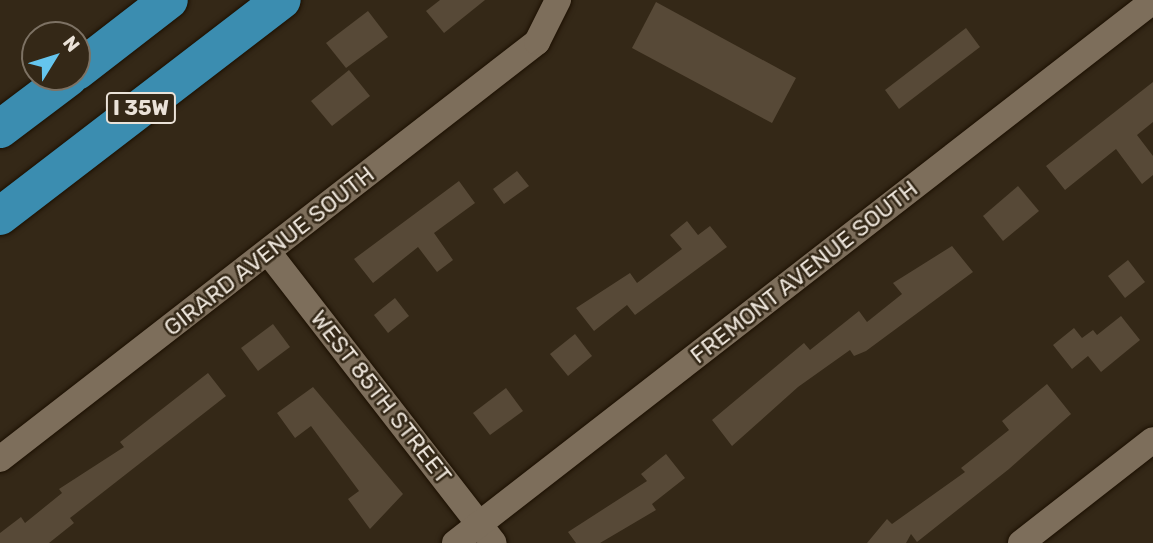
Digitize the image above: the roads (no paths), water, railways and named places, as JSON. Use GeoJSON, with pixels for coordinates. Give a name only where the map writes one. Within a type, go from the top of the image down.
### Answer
{"type":"FeatureCollection","features":[{"type":"Feature","properties":{"kind":"highway","name":"I 35W"},"geometry":{"type":"LineString","coordinates":[[91,60],[169,0]]}},
{"type":"Feature","properties":{"kind":"highway","name":"I 35W"},"geometry":{"type":"LineString","coordinates":[[0,216],[282,0]]}},
{"type":"Feature","properties":{"kind":"highway"},"geometry":{"type":"LineString","coordinates":[[0,129],[50,91]]}},
{"type":"Feature","properties":{"kind":"street","name":"GIRARD AVENUE SOUTH"},"geometry":{"type":"LineString","coordinates":[[0,459],[537,42],[558,0]]}},
{"type":"Feature","properties":{"kind":"street","name":"FREMONT AVENUE SOUTH"},"geometry":{"type":"LineString","coordinates":[[455,543],[487,534],[1153,1]]}},
{"type":"Feature","properties":{"kind":"street","name":"WEST 85TH STREET"},"geometry":{"type":"LineString","coordinates":[[268,252],[487,534]]}},
{"type":"Feature","properties":{"kind":"street"},"geometry":{"type":"LineString","coordinates":[[1021,543],[1153,440]]}}]}
